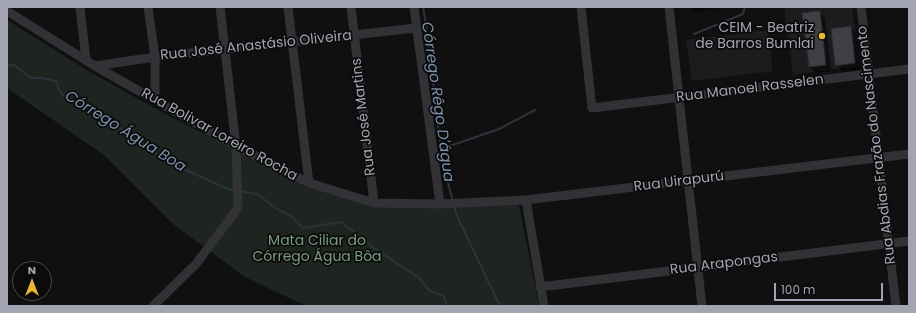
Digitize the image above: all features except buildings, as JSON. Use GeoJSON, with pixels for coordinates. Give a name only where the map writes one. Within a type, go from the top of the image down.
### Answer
{"type":"FeatureCollection","features":[{"type":"Feature","properties":{"kind":"street"},"geometry":{"type":"LineString","coordinates":[[15,7],[17,17]]}},
{"type":"Feature","properties":{"kind":"street"},"geometry":{"type":"LineString","coordinates":[[80,7],[86,60]]}},
{"type":"Feature","properties":{"kind":"street"},"geometry":{"type":"LineString","coordinates":[[148,7],[155,57],[155,100]]}},
{"type":"Feature","properties":{"kind":"street"},"geometry":{"type":"LineString","coordinates":[[153,306],[196,264],[238,208],[236,146],[220,7]]}},
{"type":"Feature","properties":{"kind":"street"},"geometry":{"type":"LineString","coordinates":[[288,7],[309,183]]}},
{"type":"Feature","properties":{"kind":"street","name":"Rua José Martins"},"geometry":{"type":"LineString","coordinates":[[351,7],[374,203]]}},
{"type":"Feature","properties":{"kind":"street"},"geometry":{"type":"LineString","coordinates":[[414,7],[440,204]]}},
{"type":"Feature","properties":{"kind":"street","name":"Rua Manoel Rasselen"},"geometry":{"type":"LineString","coordinates":[[581,7],[592,108],[909,69]]}},
{"type":"Feature","properties":{"kind":"street"},"geometry":{"type":"LineString","coordinates":[[669,7],[702,306]]}},
{"type":"Feature","properties":{"kind":"street","name":"Rua Abdias Frazão do Nascimento"},"geometry":{"type":"LineString","coordinates":[[861,7],[896,306]]}},
{"type":"Feature","properties":{"kind":"street","name":"Rua Bolivar Loreiro Rocha"},"geometry":{"type":"LineString","coordinates":[[7,11],[95,66],[236,146],[309,183],[374,203],[449,204]]}},
{"type":"Feature","properties":{"kind":"street","name":"Rua José Anastásio Oliveira"},"geometry":{"type":"LineString","coordinates":[[95,66],[155,57],[416,28]]}},
{"type":"Feature","properties":{"kind":"street","name":"Rua Uirapurú"},"geometry":{"type":"LineString","coordinates":[[449,204],[526,200],[591,193],[909,154]]}},
{"type":"Feature","properties":{"kind":"street"},"geometry":{"type":"LineString","coordinates":[[526,200],[544,306]]}},
{"type":"Feature","properties":{"kind":"street","name":"Rua Arapongas"},"geometry":{"type":"LineString","coordinates":[[539,283],[698,268],[909,241]]}},
{"type":"Feature","properties":{"kind":"shaded area","name":"CEIM - Beatriz de Barros Bumlai"},"geometry":{"type":"Polygon","coordinates":[[[784,7],[852,7],[860,66],[793,75],[784,7]]]}},
{"type":"Feature","properties":{"kind":"shaded area"},"geometry":{"type":"Polygon","coordinates":[[[768,30],[773,71],[692,81],[686,40],[768,30]]]}},
{"type":"Feature","properties":{"kind":"green space","name":"Mata Ciliar do Córrego Água Bôa"},"geometry":{"type":"Polygon","coordinates":[[[7,20],[85,69],[156,109],[309,188],[375,207],[519,205],[539,306],[306,306],[245,277],[173,224],[104,155],[7,88],[7,20]]]}},
{"type":"Feature","properties":{"kind":"waterway","name":"Córrego Rêgo D'água"},"geometry":{"type":"LineString","coordinates":[[423,7],[438,129],[453,201]]}},
{"type":"Feature","properties":{"kind":"waterway"},"geometry":{"type":"LineString","coordinates":[[694,34],[743,14],[745,7]]}},
{"type":"Feature","properties":{"kind":"waterway","name":"Córrego Água Boa"},"geometry":{"type":"LineString","coordinates":[[7,65],[14,65],[31,78],[42,78],[56,81],[59,90],[65,98],[81,102],[96,111],[168,162],[228,189],[234,190]]}},
{"type":"Feature","properties":{"kind":"waterway"},"geometry":{"type":"LineString","coordinates":[[441,149],[499,129],[535,110]]}},
{"type":"Feature","properties":{"kind":"waterway","name":"Córrego Água Boa"},"geometry":{"type":"LineString","coordinates":[[241,191],[257,194],[277,209],[291,216],[303,228],[341,222],[378,251],[418,277],[430,291],[444,296],[447,306]]}},
{"type":"Feature","properties":{"kind":"waterway","name":"Córrego Rêgo D'água"},"geometry":{"type":"LineString","coordinates":[[454,205],[457,216],[500,306]]}},
{"type":"Feature","properties":{"kind":"place","name":"CEIM - Beatriz de Barros Bumlai"},"geometry":{"type":"Point","coordinates":[822,36]}}]}
